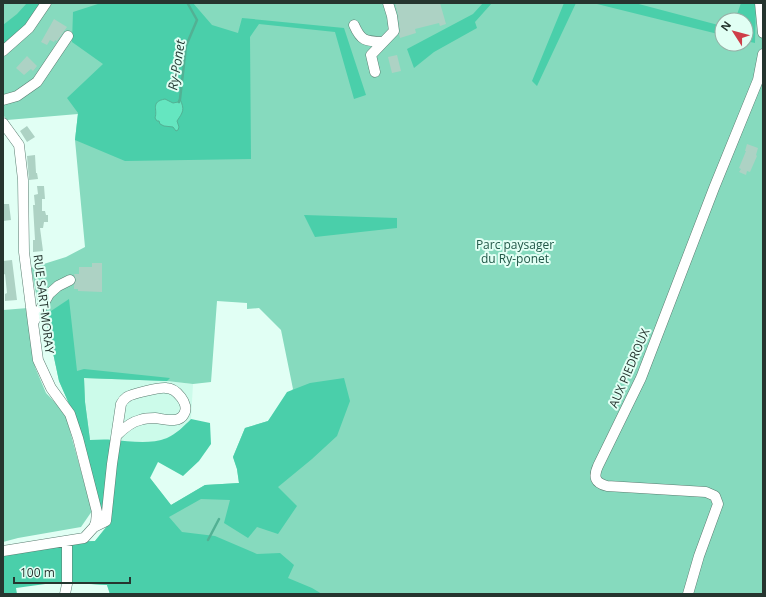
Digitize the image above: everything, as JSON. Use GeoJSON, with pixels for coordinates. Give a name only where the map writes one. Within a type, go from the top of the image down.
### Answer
{"type":"FeatureCollection","features":[{"type":"Feature","properties":{"kind":"street"},"geometry":{"type":"LineString","coordinates":[[3,51],[29,28],[46,3]]}},
{"type":"Feature","properties":{"kind":"street"},"geometry":{"type":"LineString","coordinates":[[375,72],[371,55],[394,31],[388,3]]}},
{"type":"Feature","properties":{"kind":"street"},"geometry":{"type":"LineString","coordinates":[[760,3],[763,33]]}},
{"type":"Feature","properties":{"kind":"street"},"geometry":{"type":"LineString","coordinates":[[354,25],[359,36],[368,41],[382,42]]}},
{"type":"Feature","properties":{"kind":"street"},"geometry":{"type":"LineString","coordinates":[[3,100],[17,96],[36,82],[68,36]]}},
{"type":"Feature","properties":{"kind":"street","name":"AUX PIEDROUX"},"geometry":{"type":"LineString","coordinates":[[688,594],[699,556],[718,504],[715,496],[706,492],[607,486],[599,483],[596,480],[595,475],[641,378],[714,188],[758,80],[763,54]]}},
{"type":"Feature","properties":{"kind":"street","name":"RUE SART-MORAY"},"geometry":{"type":"LineString","coordinates":[[3,123],[19,145],[22,180],[24,252],[38,360],[51,388],[70,414],[78,438],[97,512],[94,527]]}},
{"type":"Feature","properties":{"kind":"street"},"geometry":{"type":"LineString","coordinates":[[33,323],[49,294],[58,286],[70,280]]}},
{"type":"Feature","properties":{"kind":"street"},"geometry":{"type":"LineString","coordinates":[[3,551],[67,544],[84,538],[94,527],[106,521],[117,435],[121,404],[128,397],[134,394],[154,389],[172,389],[183,399],[186,408],[182,417],[176,420],[145,418],[137,420],[122,429],[117,435]]}},
{"type":"Feature","properties":{"kind":"street"},"geometry":{"type":"LineString","coordinates":[[66,589],[67,544]]}},
{"type":"Feature","properties":{"kind":"shaded area"},"geometry":{"type":"Polygon","coordinates":[[[27,3],[42,3],[29,25],[3,47],[3,25],[17,14],[27,3]]]}},
{"type":"Feature","properties":{"kind":"shaded area"},"geometry":{"type":"Polygon","coordinates":[[[101,3],[193,3],[212,25],[238,33],[242,18],[344,28],[366,95],[354,99],[335,32],[259,24],[250,37],[251,159],[125,161],[75,140],[78,113],[67,98],[103,64],[72,42],[73,12],[101,3]]]}},
{"type":"Feature","properties":{"kind":"shaded area"},"geometry":{"type":"Polygon","coordinates":[[[483,3],[492,3],[475,22],[477,28],[434,52],[414,68],[407,49],[473,14],[483,3]]]}},
{"type":"Feature","properties":{"kind":"shaded area"},"geometry":{"type":"Polygon","coordinates":[[[564,3],[576,3],[537,86],[532,81],[564,3]]]}},
{"type":"Feature","properties":{"kind":"shaded area"},"geometry":{"type":"Polygon","coordinates":[[[593,3],[635,3],[714,24],[714,33],[593,3]]]}},
{"type":"Feature","properties":{"kind":"shaded area"},"geometry":{"type":"Polygon","coordinates":[[[741,3],[756,3],[755,43],[754,12],[738,12],[741,3]]]}},
{"type":"Feature","properties":{"kind":"shaded area"},"geometry":{"type":"Polygon","coordinates":[[[165,99],[173,103],[178,102],[180,99],[182,103],[183,111],[177,121],[179,127],[176,131],[173,127],[160,124],[155,118],[156,104],[160,100],[165,99]]]}},
{"type":"Feature","properties":{"kind":"shaded area"},"geometry":{"type":"Polygon","coordinates":[[[304,215],[397,218],[397,228],[315,237],[304,215]]]}},
{"type":"Feature","properties":{"kind":"shaded area"},"geometry":{"type":"Polygon","coordinates":[[[69,299],[77,371],[84,369],[170,378],[167,381],[84,378],[85,402],[90,440],[140,442],[153,441],[167,438],[180,430],[191,419],[210,423],[211,444],[199,461],[183,476],[158,462],[150,478],[171,505],[205,485],[239,483],[233,457],[245,428],[268,421],[287,392],[310,383],[344,378],[350,401],[337,436],[278,487],[297,506],[278,534],[257,527],[248,538],[224,523],[230,500],[201,499],[169,517],[182,532],[215,536],[257,554],[280,553],[294,565],[288,578],[322,594],[110,594],[107,585],[60,582],[16,588],[17,594],[3,594],[3,554],[73,542],[95,541],[109,524],[101,516],[81,431],[59,381],[45,315],[69,299]]]}},
{"type":"Feature","properties":{"kind":"shaded area"},"geometry":{"type":"Polygon","coordinates":[[[84,378],[167,381],[193,384],[191,419],[168,438],[154,442],[90,440],[85,402],[84,378]]]}},
{"type":"Feature","properties":{"kind":"green space","name":"Parc paysager du Ry-ponet"},"geometry":{"type":"Polygon","coordinates":[[[3,3],[763,3],[763,594],[110,594],[107,585],[71,583],[73,542],[95,541],[109,523],[129,451],[171,505],[205,485],[239,483],[233,457],[245,428],[268,421],[293,389],[281,330],[259,308],[247,309],[247,303],[217,301],[211,382],[193,384],[167,381],[84,378],[85,402],[90,440],[81,431],[59,381],[45,315],[38,304],[31,268],[66,257],[85,247],[75,140],[78,114],[7,120],[3,115],[3,3]]]}},
{"type":"Feature","properties":{"kind":"green space"},"geometry":{"type":"Polygon","coordinates":[[[28,308],[35,367],[46,393],[65,413],[92,511],[81,527],[3,542],[3,310],[28,308]]]}},
{"type":"Feature","properties":{"kind":"building"},"geometry":{"type":"Polygon","coordinates":[[[395,3],[440,3],[446,24],[440,26],[439,23],[415,29],[416,33],[400,38],[398,15],[395,3]]]}},
{"type":"Feature","properties":{"kind":"building"},"geometry":{"type":"Polygon","coordinates":[[[54,19],[67,27],[57,41],[55,40],[54,42],[50,40],[47,45],[41,42],[54,19]]]}},
{"type":"Feature","properties":{"kind":"building"},"geometry":{"type":"Polygon","coordinates":[[[397,55],[401,71],[392,73],[388,57],[397,55]]]}},
{"type":"Feature","properties":{"kind":"building"},"geometry":{"type":"Polygon","coordinates":[[[27,56],[37,66],[33,71],[31,69],[24,75],[16,68],[27,56]]]}},
{"type":"Feature","properties":{"kind":"building"},"geometry":{"type":"Polygon","coordinates":[[[27,126],[35,137],[27,142],[20,131],[27,126]]]}},
{"type":"Feature","properties":{"kind":"building"},"geometry":{"type":"Polygon","coordinates":[[[747,144],[758,148],[757,156],[750,172],[747,171],[746,175],[739,172],[741,169],[739,168],[746,151],[747,144]]]}},
{"type":"Feature","properties":{"kind":"building"},"geometry":{"type":"Polygon","coordinates":[[[35,155],[36,173],[38,179],[29,180],[27,156],[35,155]]]}},
{"type":"Feature","properties":{"kind":"building"},"geometry":{"type":"Polygon","coordinates":[[[37,186],[44,186],[45,199],[42,199],[42,211],[45,211],[46,215],[48,215],[48,222],[44,222],[43,228],[40,228],[43,251],[33,252],[33,240],[35,240],[33,205],[35,205],[34,195],[38,194],[37,186]]]}},
{"type":"Feature","properties":{"kind":"building"},"geometry":{"type":"Polygon","coordinates":[[[3,204],[9,204],[11,220],[3,221],[3,204]]]}},
{"type":"Feature","properties":{"kind":"building"},"geometry":{"type":"Polygon","coordinates":[[[12,260],[17,300],[5,301],[5,294],[7,293],[5,274],[3,275],[3,261],[12,260]]]}},
{"type":"Feature","properties":{"kind":"building"},"geometry":{"type":"Polygon","coordinates":[[[92,263],[102,263],[102,292],[78,291],[78,289],[74,289],[76,280],[74,274],[79,274],[79,267],[92,267],[92,263]]]}},
{"type":"Feature","properties":{"kind":"waterway","name":"Ry-Ponet"},"geometry":{"type":"LineString","coordinates":[[179,102],[186,46],[197,20],[188,3]]}},
{"type":"Feature","properties":{"kind":"waterway","name":"Ry-Ponet"},"geometry":{"type":"LineString","coordinates":[[208,540],[219,519]]}}]}
